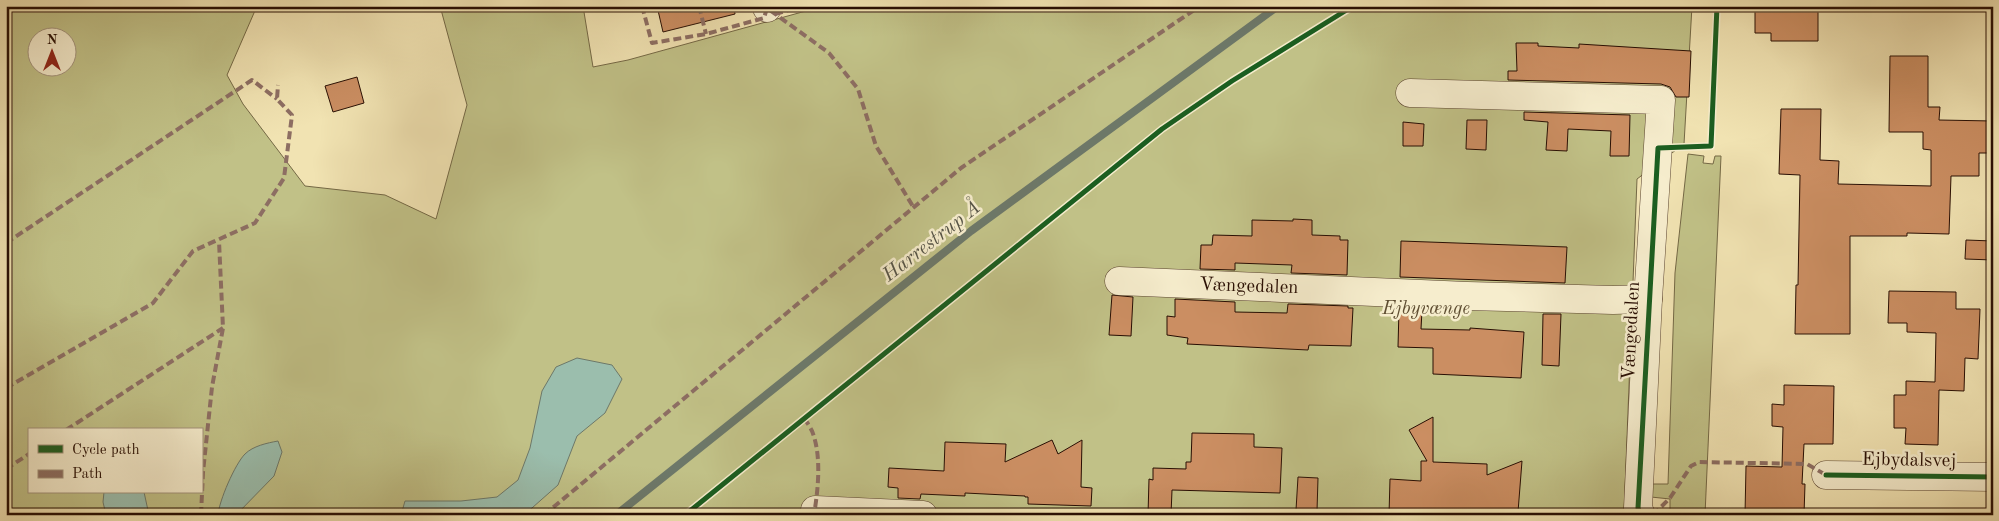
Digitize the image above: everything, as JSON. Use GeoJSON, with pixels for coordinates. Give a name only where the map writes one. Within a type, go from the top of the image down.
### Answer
{"type":"FeatureCollection","features":[{"type":"Feature","properties":{"kind":"street","name":"Vængedalen"},"geometry":{"type":"LineString","coordinates":[[1410,93],[1660,100],[1638,508],[1641,515]]}},
{"type":"Feature","properties":{"kind":"street","name":"Vængedalen"},"geometry":{"type":"LineString","coordinates":[[1119,281],[1467,296],[1614,300],[1648,299]]}},
{"type":"Feature","properties":{"kind":"street","name":"Ejbydalsvej"},"geometry":{"type":"LineString","coordinates":[[1826,475],[1993,477]]}},
{"type":"Feature","properties":{"kind":"street"},"geometry":{"type":"LineString","coordinates":[[815,510],[923,515]]}},
{"type":"Feature","properties":{"kind":"green space","name":"Ejbyvænge"},"geometry":{"type":"Polygon","coordinates":[[[6,6],[257,6],[227,75],[243,104],[305,186],[385,195],[436,219],[467,105],[440,6],[583,6],[593,67],[628,60],[824,6],[1692,6],[1684,144],[1637,179],[1624,515],[6,515],[6,6]]]}},
{"type":"Feature","properties":{"kind":"green space"},"geometry":{"type":"Polygon","coordinates":[[[1688,154],[1704,156],[1703,163],[1713,164],[1715,156],[1721,156],[1705,515],[1670,515],[1670,499],[1651,497],[1651,484],[1668,484],[1675,273],[1688,154]]]}},
{"type":"Feature","properties":{"kind":"shaded area"},"geometry":{"type":"Polygon","coordinates":[[[577,358],[612,365],[622,379],[605,413],[577,436],[558,485],[524,515],[401,515],[405,501],[461,501],[497,497],[518,480],[530,448],[542,391],[556,367],[577,358]]]}},
{"type":"Feature","properties":{"kind":"shaded area"},"geometry":{"type":"Polygon","coordinates":[[[278,441],[282,452],[274,476],[236,515],[218,515],[224,492],[232,474],[245,454],[256,447],[278,441]]]}},
{"type":"Feature","properties":{"kind":"shaded area"},"geometry":{"type":"Polygon","coordinates":[[[104,494],[144,494],[149,515],[106,515],[103,502],[104,494]]]}},
{"type":"Feature","properties":{"kind":"building"},"geometry":{"type":"Polygon","coordinates":[[[657,6],[734,6],[735,14],[663,32],[657,6]]]}},
{"type":"Feature","properties":{"kind":"building"},"geometry":{"type":"Polygon","coordinates":[[[1755,6],[1818,6],[1818,41],[1771,41],[1771,33],[1755,33],[1755,6]]]}},
{"type":"Feature","properties":{"kind":"building"},"geometry":{"type":"Polygon","coordinates":[[[1516,43],[1538,43],[1538,46],[1579,48],[1579,44],[1691,51],[1689,97],[1676,97],[1670,87],[1661,84],[1508,80],[1508,71],[1517,71],[1516,43]]]}},
{"type":"Feature","properties":{"kind":"building"},"geometry":{"type":"Polygon","coordinates":[[[1890,56],[1928,56],[1928,107],[1940,107],[1939,120],[1993,121],[1993,153],[1979,153],[1979,176],[1951,176],[1949,234],[1907,233],[1907,236],[1850,236],[1850,334],[1795,334],[1800,175],[1779,174],[1781,109],[1821,109],[1820,160],[1839,161],[1838,184],[1931,186],[1931,150],[1923,149],[1923,132],[1889,132],[1890,56]]]}},
{"type":"Feature","properties":{"kind":"building"},"geometry":{"type":"Polygon","coordinates":[[[357,77],[364,103],[333,112],[325,86],[357,77]]]}},
{"type":"Feature","properties":{"kind":"building"},"geometry":{"type":"Polygon","coordinates":[[[1524,112],[1630,115],[1629,156],[1610,156],[1611,131],[1568,129],[1567,151],[1546,150],[1548,122],[1524,120],[1524,112]]]}},
{"type":"Feature","properties":{"kind":"building"},"geometry":{"type":"Polygon","coordinates":[[[1467,120],[1487,120],[1486,150],[1466,149],[1467,120]]]}},
{"type":"Feature","properties":{"kind":"building"},"geometry":{"type":"Polygon","coordinates":[[[1403,122],[1424,124],[1423,146],[1403,146],[1403,122]]]}},
{"type":"Feature","properties":{"kind":"building"},"geometry":{"type":"Polygon","coordinates":[[[1293,219],[1312,220],[1312,235],[1340,236],[1340,240],[1348,240],[1347,275],[1291,273],[1292,265],[1235,263],[1235,270],[1200,269],[1201,245],[1212,245],[1213,235],[1252,236],[1252,220],[1293,221],[1293,219]]]}},
{"type":"Feature","properties":{"kind":"building"},"geometry":{"type":"Polygon","coordinates":[[[1966,240],[1993,241],[1993,260],[1965,259],[1966,240]]]}},
{"type":"Feature","properties":{"kind":"building"},"geometry":{"type":"Polygon","coordinates":[[[1401,241],[1567,247],[1565,283],[1400,277],[1401,241]]]}},
{"type":"Feature","properties":{"kind":"building"},"geometry":{"type":"Polygon","coordinates":[[[1889,291],[1956,292],[1956,309],[1980,309],[1978,359],[1965,358],[1964,391],[1939,390],[1938,445],[1905,444],[1906,428],[1894,428],[1894,395],[1906,395],[1906,381],[1935,382],[1936,333],[1907,332],[1907,323],[1888,323],[1889,291]]]}},
{"type":"Feature","properties":{"kind":"building"},"geometry":{"type":"Polygon","coordinates":[[[1112,295],[1133,297],[1131,336],[1109,335],[1112,295]]]}},
{"type":"Feature","properties":{"kind":"building"},"geometry":{"type":"Polygon","coordinates":[[[1175,299],[1235,302],[1235,312],[1287,313],[1288,304],[1348,306],[1348,308],[1353,308],[1351,346],[1309,345],[1308,350],[1187,344],[1188,338],[1167,335],[1167,316],[1175,317],[1175,299]]]}},
{"type":"Feature","properties":{"kind":"building"},"geometry":{"type":"Polygon","coordinates":[[[1399,309],[1422,310],[1421,329],[1470,330],[1470,328],[1524,332],[1521,378],[1433,374],[1433,348],[1398,347],[1399,309]]]}},
{"type":"Feature","properties":{"kind":"building"},"geometry":{"type":"Polygon","coordinates":[[[1543,314],[1561,314],[1559,366],[1542,365],[1543,314]]]}},
{"type":"Feature","properties":{"kind":"building"},"geometry":{"type":"Polygon","coordinates":[[[1784,385],[1834,386],[1833,444],[1804,444],[1802,484],[1805,484],[1804,515],[1745,515],[1746,466],[1782,467],[1783,427],[1772,426],[1772,404],[1784,405],[1784,385]]]}},
{"type":"Feature","properties":{"kind":"building"},"geometry":{"type":"Polygon","coordinates":[[[1433,417],[1433,462],[1487,464],[1487,475],[1522,461],[1518,512],[1444,510],[1444,515],[1389,515],[1390,479],[1421,481],[1421,461],[1427,461],[1409,430],[1433,417]]]}},
{"type":"Feature","properties":{"kind":"building"},"geometry":{"type":"Polygon","coordinates":[[[1192,433],[1254,434],[1254,447],[1282,448],[1280,493],[1172,490],[1171,515],[1148,515],[1149,479],[1153,480],[1153,468],[1186,469],[1186,462],[1191,462],[1192,433]]]}},
{"type":"Feature","properties":{"kind":"building"},"geometry":{"type":"Polygon","coordinates":[[[1052,440],[1058,454],[1082,440],[1081,487],[1092,488],[1091,506],[1028,504],[1028,497],[1025,496],[965,493],[965,496],[921,494],[920,499],[898,498],[898,488],[888,487],[889,468],[944,471],[945,442],[1006,444],[1005,462],[1052,440]]]}},
{"type":"Feature","properties":{"kind":"building"},"geometry":{"type":"Polygon","coordinates":[[[1298,477],[1318,478],[1317,511],[1296,510],[1298,477]]]}},
{"type":"Feature","properties":{"kind":"waterway","name":"Harrestrup Å"},"geometry":{"type":"LineString","coordinates":[[616,515],[971,231],[1278,6]]}},
{"type":"Feature","properties":{"kind":"marked path"},"geometry":{"type":"LineString","coordinates":[[642,6],[652,43],[706,34],[764,18],[767,8],[829,53],[858,89],[876,146],[914,208]]}},
{"type":"Feature","properties":{"kind":"marked path"},"geometry":{"type":"LineString","coordinates":[[699,6],[706,34]]}},
{"type":"Feature","properties":{"kind":"marked path"},"geometry":{"type":"LineString","coordinates":[[775,14],[802,6]]}},
{"type":"Feature","properties":{"kind":"marked path"},"geometry":{"type":"LineString","coordinates":[[544,515],[961,168],[1200,6]]}},
{"type":"Feature","properties":{"kind":"marked path"},"geometry":{"type":"LineString","coordinates":[[6,243],[252,80],[277,99]]}},
{"type":"Feature","properties":{"kind":"marked path"},"geometry":{"type":"LineString","coordinates":[[6,388],[153,303],[193,251],[255,223],[284,178],[292,115],[277,99],[278,85]]}},
{"type":"Feature","properties":{"kind":"marked path"},"geometry":{"type":"LineString","coordinates":[[202,494],[212,387],[223,328],[219,241]]}},
{"type":"Feature","properties":{"kind":"marked path"},"geometry":{"type":"LineString","coordinates":[[69,428],[223,328]]}},
{"type":"Feature","properties":{"kind":"marked path"},"geometry":{"type":"LineString","coordinates":[[804,418],[812,431],[817,451],[818,484],[814,515]]}},
{"type":"Feature","properties":{"kind":"marked path"},"geometry":{"type":"LineString","coordinates":[[6,469],[28,455]]}},
{"type":"Feature","properties":{"kind":"marked path"},"geometry":{"type":"LineString","coordinates":[[1653,515],[1670,498],[1691,466],[1699,462],[1807,464],[1826,475]]}},
{"type":"Feature","properties":{"kind":"marked path"},"geometry":{"type":"LineString","coordinates":[[201,515],[202,494]]}},
{"type":"Feature","properties":{"kind":"cycle path"},"geometry":{"type":"LineString","coordinates":[[685,515],[1162,129],[1232,81],[1353,6]]}},
{"type":"Feature","properties":{"kind":"cycle path"},"geometry":{"type":"LineString","coordinates":[[1641,515],[1638,508],[1658,148],[1711,146],[1717,6]]}},
{"type":"Feature","properties":{"kind":"cycle path"},"geometry":{"type":"LineString","coordinates":[[1826,475],[1993,477]]}}]}
